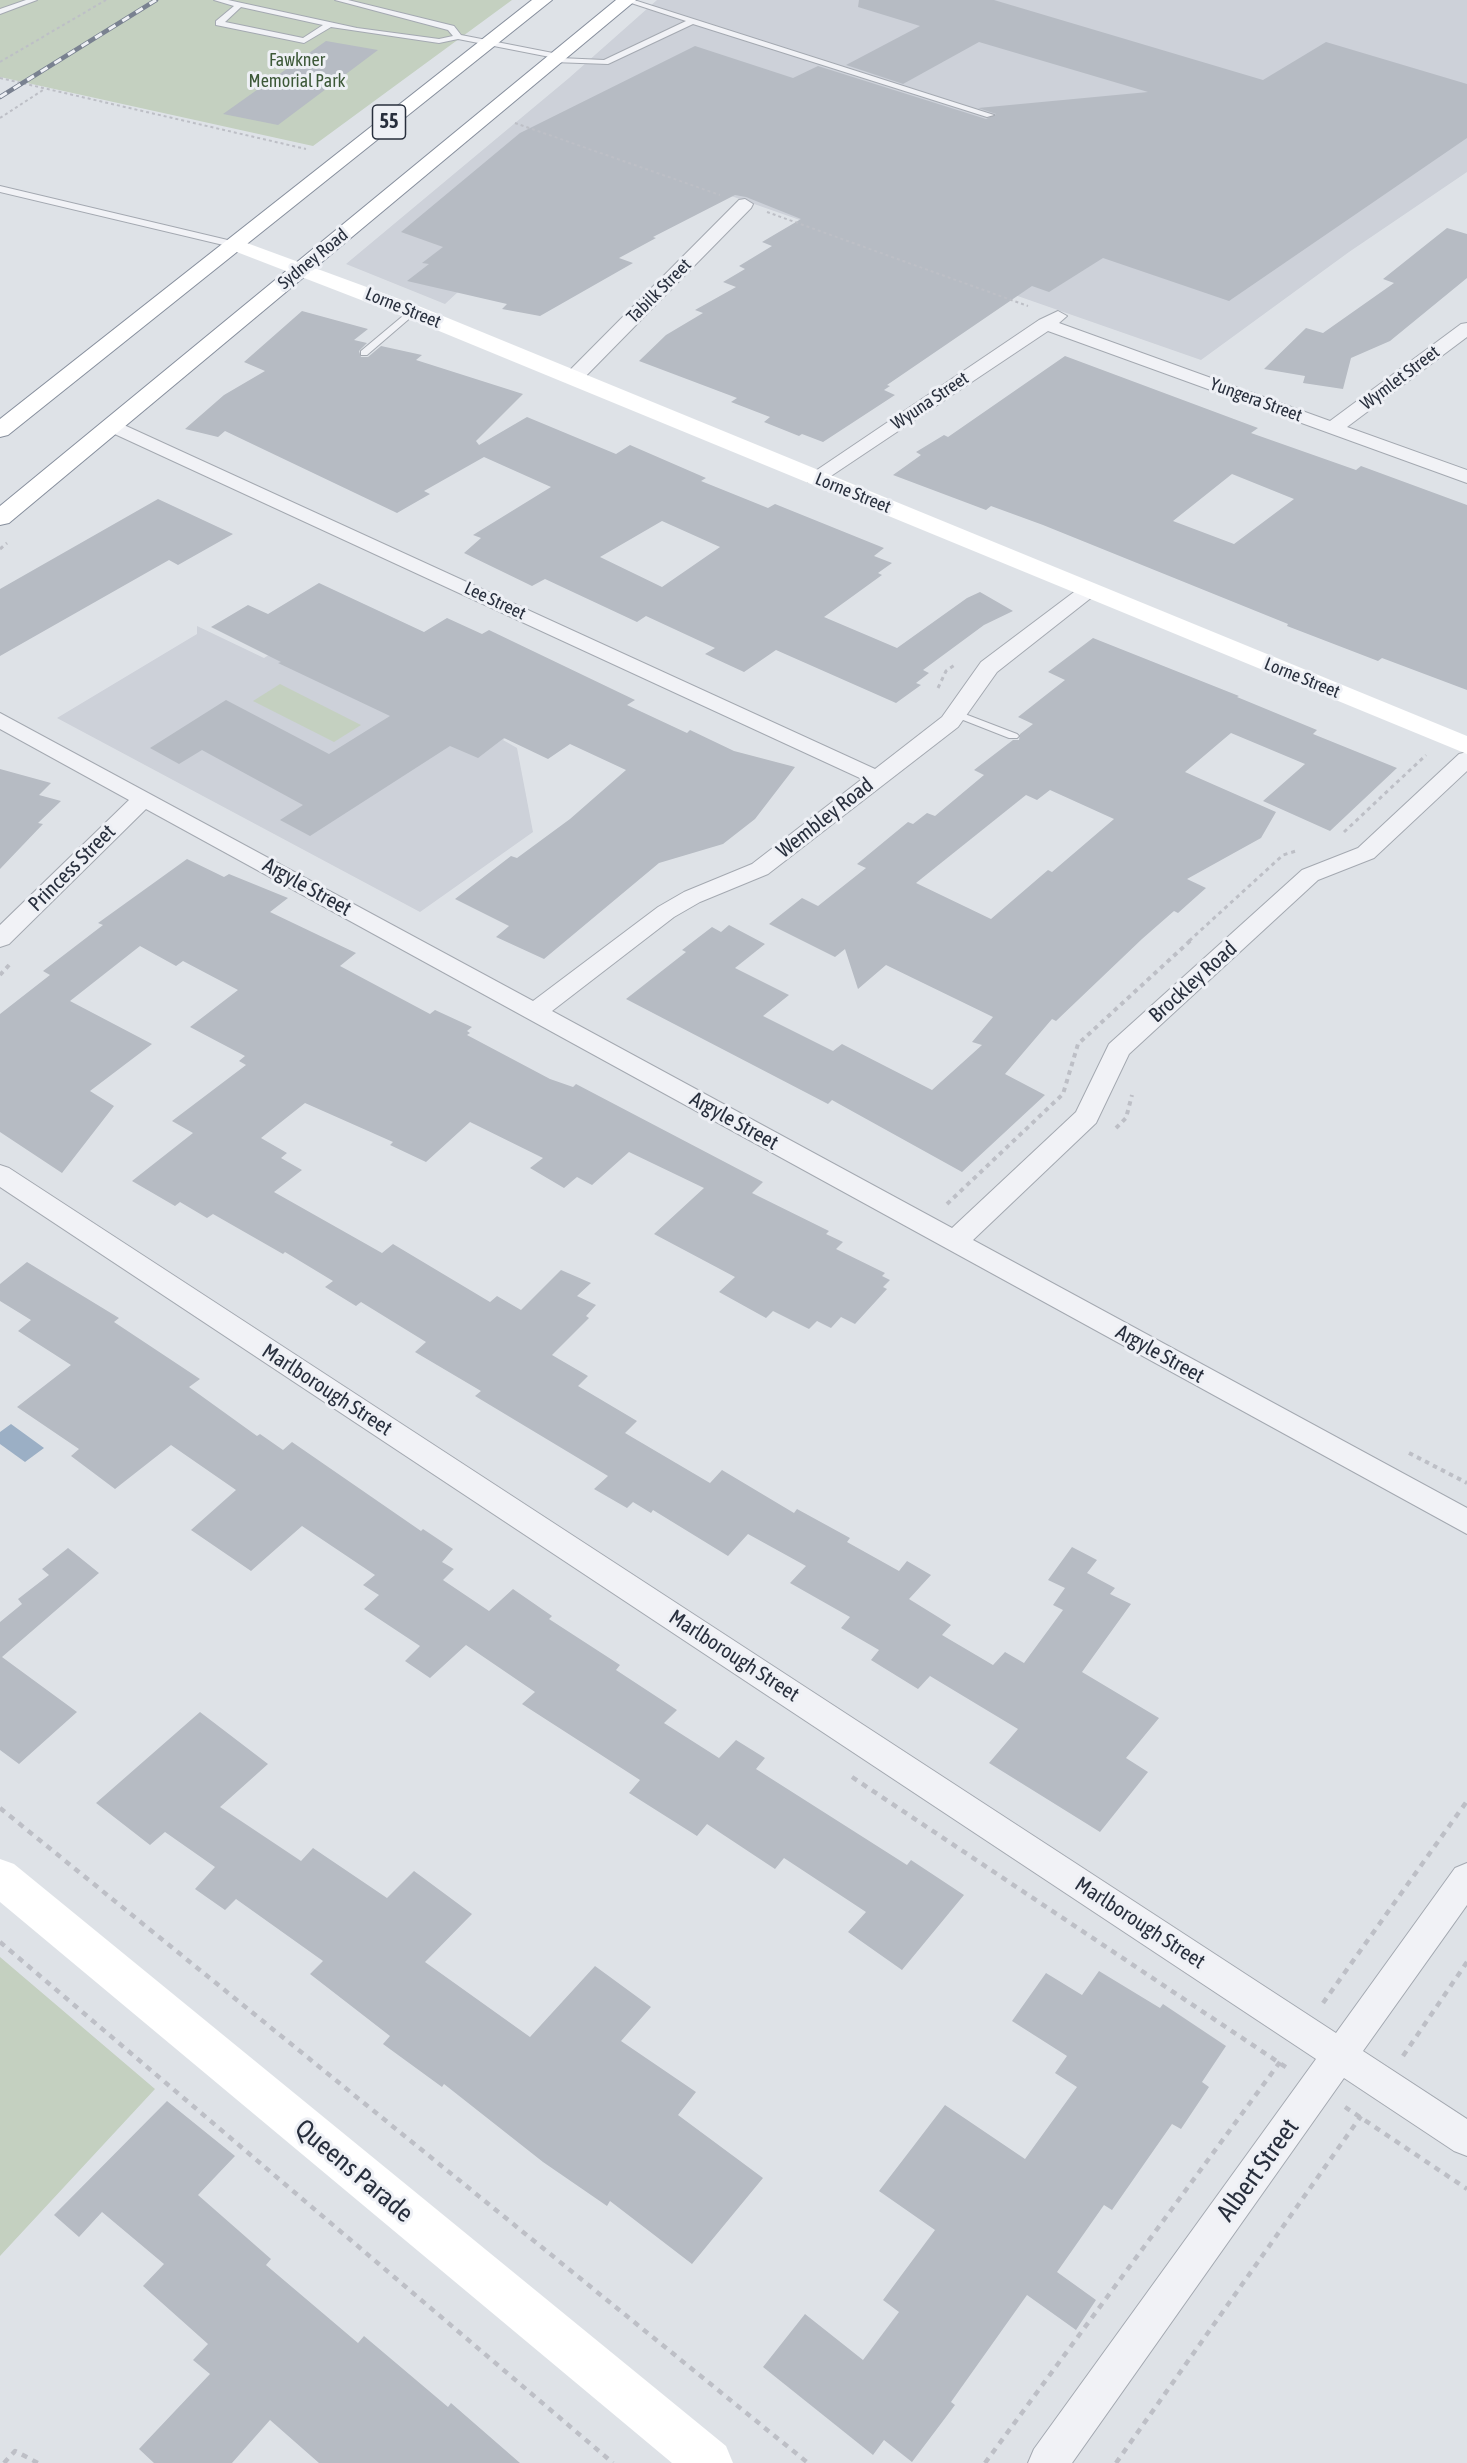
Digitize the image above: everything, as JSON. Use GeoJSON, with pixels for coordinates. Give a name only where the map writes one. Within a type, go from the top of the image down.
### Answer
{"type":"FeatureCollection","features":[{"type":"Feature","properties":{"kind":"main road","name":"55"},"geometry":{"type":"LineString","coordinates":[[0,430],[543,0]]}},
{"type":"Feature","properties":{"kind":"main road","name":"Sydney Road"},"geometry":{"type":"LineString","coordinates":[[0,518],[627,0]]}},
{"type":"Feature","properties":{"kind":"main road","name":"Lorne Street"},"geometry":{"type":"LineString","coordinates":[[236,245],[302,268],[413,312],[1467,746]]}},
{"type":"Feature","properties":{"kind":"main road","name":"Queens Parade"},"geometry":{"type":"LineString","coordinates":[[0,1877],[709,2463]]}},
{"type":"Feature","properties":{"kind":"street","name":"Tabilk Street"},"geometry":{"type":"LineString","coordinates":[[573,378],[745,204]]}},
{"type":"Feature","properties":{"kind":"street","name":"Yungera Street"},"geometry":{"type":"LineString","coordinates":[[1052,320],[1467,477]]}},
{"type":"Feature","properties":{"kind":"street","name":"Wyuna Street"},"geometry":{"type":"LineString","coordinates":[[815,478],[1052,320]]}},
{"type":"Feature","properties":{"kind":"street","name":"Wymlet Street"},"geometry":{"type":"LineString","coordinates":[[1333,428],[1467,328]]}},
{"type":"Feature","properties":{"kind":"street","name":"Lee Street"},"geometry":{"type":"LineString","coordinates":[[113,426],[877,778]]}},
{"type":"Feature","properties":{"kind":"street","name":"Wembley Road"},"geometry":{"type":"LineString","coordinates":[[535,1012],[666,912],[692,897],[760,868],[957,714],[978,678],[989,667],[1089,590]]}},
{"type":"Feature","properties":{"kind":"street","name":"Argyle Street"},"geometry":{"type":"LineString","coordinates":[[0,720],[1467,1522]]}},
{"type":"Feature","properties":{"kind":"street","name":"Brockley Road"},"geometry":{"type":"LineString","coordinates":[[954,1242],[1087,1117],[1118,1050],[1310,875],[1366,853],[1467,759]]}},
{"type":"Feature","properties":{"kind":"street","name":"Princess Street"},"geometry":{"type":"LineString","coordinates":[[0,939],[144,798]]}},
{"type":"Feature","properties":{"kind":"street","name":"Marlborough Street"},"geometry":{"type":"LineString","coordinates":[[0,1174],[1467,2139]]}},
{"type":"Feature","properties":{"kind":"street","name":"Albert Street"},"geometry":{"type":"LineString","coordinates":[[1048,2463],[1467,1878]]}},
{"type":"Feature","properties":{"kind":"lane"},"geometry":{"type":"LineString","coordinates":[[0,7],[14,0]]}},
{"type":"Feature","properties":{"kind":"lane"},"geometry":{"type":"LineString","coordinates":[[0,12],[33,0]]}},
{"type":"Feature","properties":{"kind":"lane"},"geometry":{"type":"LineString","coordinates":[[218,0],[328,25],[451,28],[458,37]]}},
{"type":"Feature","properties":{"kind":"lane"},"geometry":{"type":"LineString","coordinates":[[339,0],[438,41],[458,37],[555,58],[605,62],[690,22]]}},
{"type":"Feature","properties":{"kind":"lane"},"geometry":{"type":"LineString","coordinates":[[627,0],[690,22],[990,115]]}},
{"type":"Feature","properties":{"kind":"lane"},"geometry":{"type":"LineString","coordinates":[[238,6],[219,23],[304,41],[328,25]]}},
{"type":"Feature","properties":{"kind":"lane"},"geometry":{"type":"LineString","coordinates":[[0,189],[236,245]]}},
{"type":"Feature","properties":{"kind":"lane"},"geometry":{"type":"LineString","coordinates":[[364,353],[413,312]]}},
{"type":"Feature","properties":{"kind":"lane"},"geometry":{"type":"LineString","coordinates":[[957,714],[1013,736]]}},
{"type":"Feature","properties":{"kind":"path"},"geometry":{"type":"LineString","coordinates":[[0,62],[106,0]]}},
{"type":"Feature","properties":{"kind":"path"},"geometry":{"type":"LineString","coordinates":[[0,78],[306,149]]}},
{"type":"Feature","properties":{"kind":"path"},"geometry":{"type":"LineString","coordinates":[[0,118],[44,89]]}},
{"type":"Feature","properties":{"kind":"path"},"geometry":{"type":"LineString","coordinates":[[59,99],[66,94]]}},
{"type":"Feature","properties":{"kind":"path"},"geometry":{"type":"LineString","coordinates":[[512,122],[745,204],[1052,320]]}},
{"type":"Feature","properties":{"kind":"path"},"geometry":{"type":"LineString","coordinates":[[937,691],[946,671],[964,657]]}},
{"type":"Feature","properties":{"kind":"path"},"geometry":{"type":"LineString","coordinates":[[1110,1134],[1126,1118],[1134,1086]]}},
{"type":"Feature","properties":{"kind":"path"},"geometry":{"type":"LineString","coordinates":[[986,2463],[1467,1802]]}},
{"type":"Feature","properties":{"kind":"path"},"geometry":{"type":"LineString","coordinates":[[0,1808],[808,2463]]}},
{"type":"Feature","properties":{"kind":"path"},"geometry":{"type":"LineString","coordinates":[[0,1942],[612,2463]]}},
{"type":"Feature","properties":{"kind":"path"},"geometry":{"type":"LineString","coordinates":[[1116,2463],[1467,1962]]}},
{"type":"Feature","properties":{"kind":"path"},"geometry":{"type":"LineString","coordinates":[[4,2463],[15,2451],[38,2463]]}},
{"type":"Feature","properties":{"kind":"shaded area"},"geometry":{"type":"Polygon","coordinates":[[[657,0],[1467,0],[1467,172],[1349,252],[1201,360],[608,153],[445,304],[346,264],[569,78],[657,0]]]}},
{"type":"Feature","properties":{"kind":"shaded area"},"geometry":{"type":"Polygon","coordinates":[[[197,626],[264,658],[300,635],[510,734],[503,740],[517,748],[533,832],[420,912],[57,718],[197,634],[197,626]]]}},
{"type":"Feature","properties":{"kind":"green space","name":"Fawkner Memorial Park"},"geometry":{"type":"Polygon","coordinates":[[[0,0],[512,0],[313,146],[0,77],[0,0]]]}},
{"type":"Feature","properties":{"kind":"green space"},"geometry":{"type":"Polygon","coordinates":[[[280,684],[361,725],[334,742],[253,701],[280,684]]]}},
{"type":"Feature","properties":{"kind":"green space"},"geometry":{"type":"Polygon","coordinates":[[[0,1957],[155,2089],[0,2256],[0,1957]]]}},
{"type":"Feature","properties":{"kind":"water"},"geometry":{"type":"Polygon","coordinates":[[[11,1424],[44,1448],[25,1462],[0,1444],[0,1432],[11,1424]]]}},
{"type":"Feature","properties":{"kind":"building"},"geometry":{"type":"Polygon","coordinates":[[[859,0],[994,0],[1263,80],[1326,42],[1467,84],[1467,138],[1229,301],[1103,258],[1049,292],[1032,286],[887,385],[890,386],[884,390],[895,395],[823,442],[802,434],[799,436],[764,422],[770,417],[731,402],[737,398],[639,361],[666,335],[703,313],[695,310],[736,287],[723,282],[745,269],[739,266],[772,246],[762,242],[801,219],[746,197],[735,195],[653,237],[656,238],[619,258],[633,263],[540,316],[502,309],[507,304],[407,281],[429,264],[422,263],[443,247],[401,232],[520,133],[695,46],[793,78],[818,66],[986,119],[996,114],[978,108],[1148,92],[979,42],[903,84],[846,65],[920,26],[858,7],[859,0]]]}},
{"type":"Feature","properties":{"kind":"building"},"geometry":{"type":"Polygon","coordinates":[[[326,41],[378,50],[278,125],[223,114],[326,41]]]}},
{"type":"Feature","properties":{"kind":"building"},"geometry":{"type":"Polygon","coordinates":[[[1447,228],[1467,234],[1467,278],[1390,341],[1351,358],[1343,389],[1303,383],[1305,376],[1264,369],[1306,328],[1323,333],[1394,283],[1383,279],[1447,228]]]}},
{"type":"Feature","properties":{"kind":"building"},"geometry":{"type":"Polygon","coordinates":[[[302,311],[368,329],[354,340],[367,343],[359,351],[361,357],[368,357],[381,346],[422,355],[416,360],[523,394],[476,441],[479,445],[527,417],[616,454],[630,445],[706,478],[701,481],[768,508],[775,504],[884,548],[874,556],[892,563],[878,573],[882,575],[824,617],[897,648],[967,598],[980,592],[1013,611],[984,625],[923,670],[929,673],[916,683],[921,685],[896,703],[776,650],[744,672],[705,654],[715,648],[646,616],[637,622],[545,579],[532,586],[464,553],[481,538],[473,535],[551,487],[484,457],[424,491],[430,494],[397,513],[225,431],[218,437],[185,429],[224,395],[265,371],[244,362],[302,311]],[[662,521],[600,557],[662,587],[720,547],[662,521]]]}},
{"type":"Feature","properties":{"kind":"building"},"geometry":{"type":"Polygon","coordinates":[[[1065,356],[1258,428],[1251,433],[1356,470],[1361,466],[1467,505],[1467,690],[1382,658],[1378,661],[1287,626],[1288,624],[1043,525],[991,506],[986,510],[893,475],[921,455],[916,452],[944,435],[948,437],[1065,356]],[[1232,474],[1173,521],[1234,544],[1294,499],[1232,474]]]}},
{"type":"Feature","properties":{"kind":"building"},"geometry":{"type":"Polygon","coordinates":[[[158,499],[233,534],[178,565],[169,560],[0,656],[0,589],[158,499]]]}},
{"type":"Feature","properties":{"kind":"building"},"geometry":{"type":"Polygon","coordinates":[[[319,583],[424,632],[447,618],[482,634],[489,630],[635,700],[627,705],[687,733],[690,730],[734,751],[795,767],[755,819],[723,844],[659,863],[544,959],[496,937],[509,926],[455,899],[511,856],[517,858],[570,819],[626,770],[570,744],[548,759],[504,738],[478,758],[450,746],[310,836],[280,820],[303,805],[202,750],[179,764],[150,748],[226,700],[329,754],[390,716],[278,663],[281,662],[211,627],[248,605],[268,614],[319,583]]]}},
{"type":"Feature","properties":{"kind":"building"},"geometry":{"type":"Polygon","coordinates":[[[1093,638],[1239,696],[1237,697],[1317,730],[1313,734],[1397,768],[1330,831],[1263,801],[1305,764],[1231,733],[1185,772],[1276,812],[1261,838],[1187,879],[1206,888],[1178,913],[1174,911],[1142,939],[1056,1021],[1052,1019],[1005,1074],[1045,1095],[962,1172],[832,1100],[828,1104],[626,999],[686,952],[682,950],[712,927],[721,932],[729,925],[765,944],[735,968],[789,995],[763,1016],[833,1051],[842,1044],[932,1090],[982,1045],[972,1042],[993,1017],[886,965],[858,989],[845,949],[835,957],[769,924],[802,898],[818,906],[866,868],[857,864],[908,822],[913,824],[927,813],[935,816],[984,775],[974,770],[1013,740],[1019,740],[1020,734],[1033,724],[1018,717],[1065,680],[1048,672],[1093,638]],[[1050,790],[1037,800],[1026,795],[916,883],[991,919],[1048,870],[1052,872],[1114,819],[1050,790]]]}},
{"type":"Feature","properties":{"kind":"building"},"geometry":{"type":"Polygon","coordinates":[[[0,769],[51,783],[39,795],[61,801],[38,823],[43,824],[0,869],[0,769]]]}},
{"type":"Feature","properties":{"kind":"building"},"geometry":{"type":"Polygon","coordinates":[[[187,859],[224,877],[229,874],[288,898],[270,912],[356,953],[340,966],[430,1014],[435,1010],[472,1027],[467,1031],[470,1033],[467,1035],[550,1079],[573,1087],[576,1084],[763,1182],[752,1193],[829,1231],[826,1234],[843,1242],[836,1249],[885,1273],[882,1276],[890,1280],[883,1287],[887,1289],[855,1324],[841,1317],[831,1328],[817,1321],[809,1329],[773,1311],[766,1318],[719,1292],[735,1277],[654,1234],[704,1188],[629,1152],[592,1185],[577,1177],[564,1188],[530,1168],[543,1158],[470,1122],[426,1162],[390,1145],[393,1142],[305,1103],[261,1138],[287,1153],[281,1158],[302,1170],[274,1192],[382,1253],[393,1244],[490,1302],[497,1296],[521,1310],[561,1270],[591,1283],[577,1296],[596,1305],[586,1316],[589,1318],[552,1355],[588,1376],[578,1386],[637,1421],[625,1433],[710,1483],[722,1470],[794,1513],[797,1509],[850,1538],[847,1542],[899,1571],[907,1561],[931,1575],[909,1599],[951,1625],[942,1635],[993,1665],[1005,1652],[1024,1663],[1063,1610],[1053,1605],[1065,1588],[1048,1580],[1072,1547],[1097,1560],[1087,1573],[1115,1588],[1110,1594],[1131,1604],[1082,1672],[1159,1718],[1126,1758],[1148,1772],[1100,1832],[989,1763],[1018,1729],[930,1676],[918,1689],[871,1660],[879,1650],[841,1628],[850,1617],[790,1583],[806,1566],[748,1534],[728,1556],[653,1510],[651,1513],[633,1502],[627,1508],[594,1489],[608,1476],[475,1396],[481,1391],[415,1352],[426,1342],[361,1302],[356,1306],[325,1287],[333,1281],[285,1252],[283,1254],[213,1214],[207,1218],[180,1202],[175,1206],[132,1181],[193,1133],[172,1121],[246,1065],[239,1061],[245,1056],[190,1027],[238,990],[183,961],[176,966],[140,946],[70,1001],[152,1044],[90,1091],[114,1106],[62,1173],[0,1132],[0,1014],[50,975],[43,971],[103,925],[98,923],[187,859]]]}},
{"type":"Feature","properties":{"kind":"building"},"geometry":{"type":"Polygon","coordinates":[[[27,1262],[119,1318],[114,1322],[200,1379],[189,1387],[257,1436],[260,1434],[283,1450],[292,1442],[421,1531],[423,1529],[453,1549],[442,1562],[454,1569],[443,1580],[489,1611],[513,1589],[552,1616],[549,1619],[620,1665],[616,1670],[677,1710],[664,1723],[719,1758],[736,1740],[765,1758],[756,1769],[907,1865],[911,1860],[964,1895],[902,1970],[848,1932],[866,1912],[784,1858],[775,1869],[707,1824],[697,1836],[629,1793],[640,1780],[522,1704],[535,1692],[466,1645],[430,1678],[405,1661],[420,1646],[364,1609],[379,1595],[363,1585],[375,1575],[302,1526],[251,1571],[191,1530],[236,1490],[171,1445],[115,1489],[71,1456],[79,1449],[17,1407],[71,1365],[18,1331],[31,1320],[0,1301],[0,1284],[27,1262]]]}},
{"type":"Feature","properties":{"kind":"building"},"geometry":{"type":"Polygon","coordinates":[[[68,1548],[99,1573],[2,1657],[77,1712],[19,1764],[0,1750],[0,1622],[22,1604],[18,1599],[49,1575],[42,1569],[68,1548]]]}},
{"type":"Feature","properties":{"kind":"building"},"geometry":{"type":"Polygon","coordinates":[[[200,1712],[268,1764],[220,1807],[301,1861],[313,1848],[387,1898],[414,1871],[472,1914],[425,1962],[530,2037],[595,1966],[651,2007],[621,2041],[696,2092],[678,2115],[763,2178],[692,2264],[610,2201],[607,2206],[543,2162],[444,2084],[442,2087],[383,2044],[390,2036],[310,1974],[323,1961],[236,1899],[225,1910],[195,1889],[215,1867],[165,1832],[150,1845],[96,1803],[200,1712]]]}},
{"type":"Feature","properties":{"kind":"building"},"geometry":{"type":"Polygon","coordinates":[[[1099,1971],[1160,2008],[1163,2004],[1226,2046],[1202,2082],[1209,2087],[1181,2129],[1172,2124],[1112,2210],[1104,2205],[1057,2272],[1096,2300],[1076,2330],[1027,2295],[951,2402],[955,2405],[912,2462],[884,2440],[873,2455],[763,2367],[805,2314],[863,2360],[899,2312],[883,2300],[935,2230],[879,2191],[945,2105],[1025,2159],[1077,2087],[1055,2073],[1067,2056],[1012,2021],[1046,1973],[1082,1995],[1099,1971]]]}},
{"type":"Feature","properties":{"kind":"building"},"geometry":{"type":"Polygon","coordinates":[[[167,2101],[235,2156],[198,2195],[271,2259],[266,2265],[358,2343],[364,2336],[448,2407],[451,2403],[520,2463],[319,2463],[270,2420],[232,2463],[154,2463],[139,2449],[210,2374],[193,2360],[208,2344],[143,2286],[164,2264],[102,2212],[79,2237],[54,2215],[167,2101]]]}},
{"type":"Feature","properties":{"kind":"railway"},"geometry":{"type":"LineString","coordinates":[[0,97],[156,0]]}}]}
